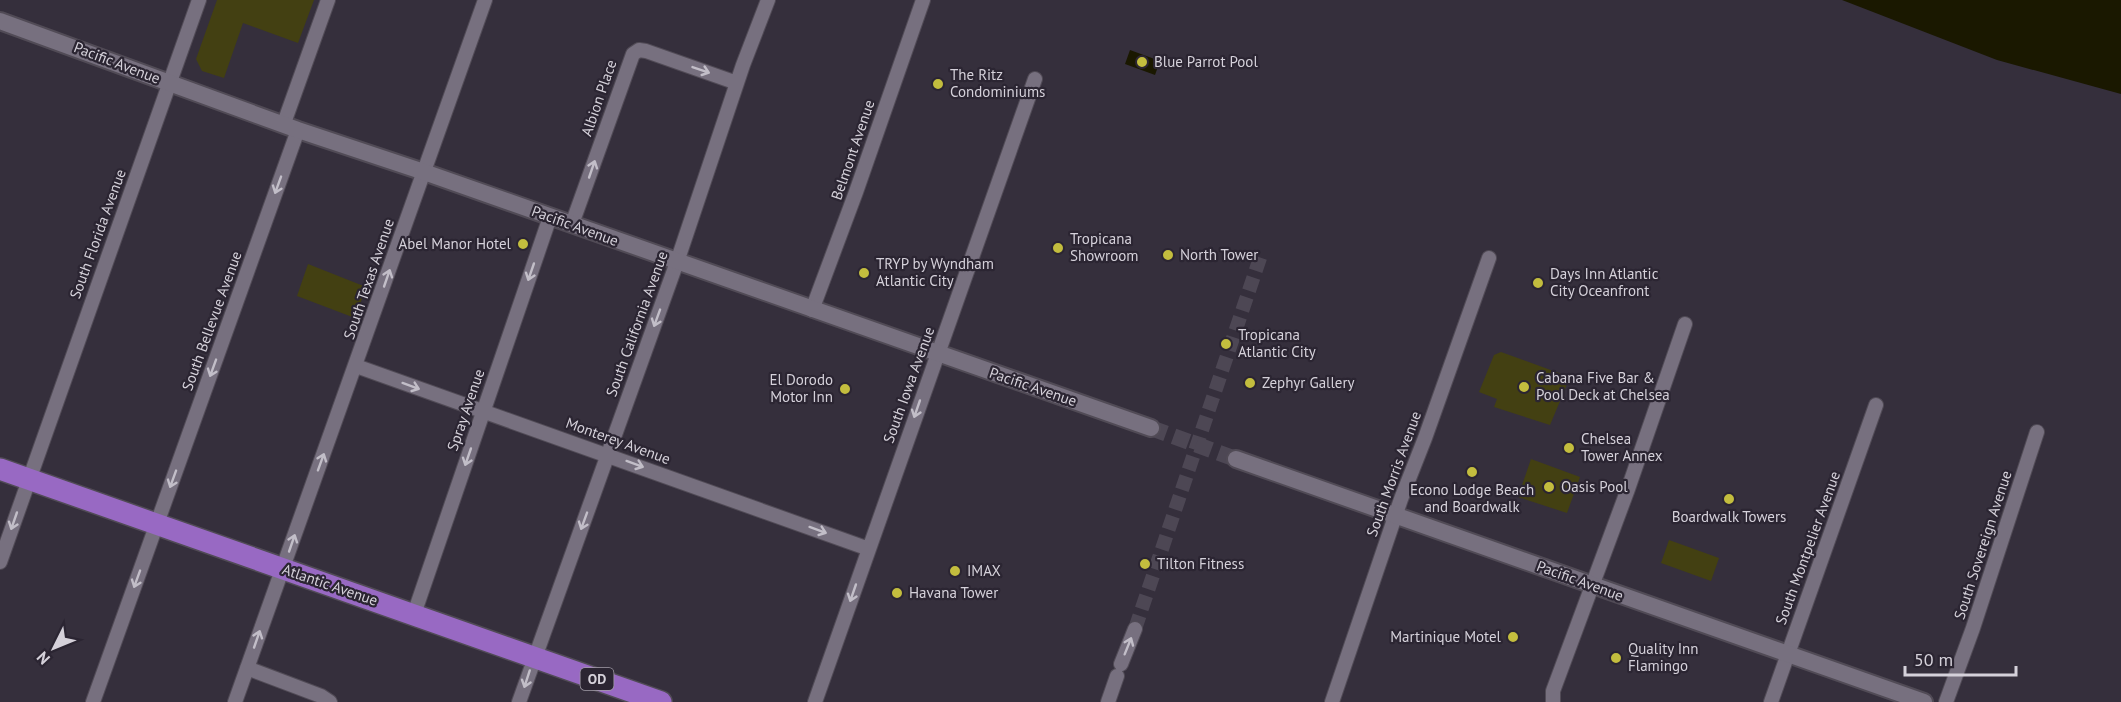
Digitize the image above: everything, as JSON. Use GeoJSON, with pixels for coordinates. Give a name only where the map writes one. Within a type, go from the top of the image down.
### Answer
{"type":"FeatureCollection","features":[{"type":"Feature","properties":{"kind":"highway","name":"Atlantic Avenue"},"geometry":{"type":"LineString","coordinates":[[0,469],[661,702]]}},
{"type":"Feature","properties":{"kind":"street","name":"South Florida Avenue"},"geometry":{"type":"LineString","coordinates":[[0,562],[199,0]]}},
{"type":"Feature","properties":{"kind":"street","name":"South Bellevue Avenue"},"geometry":{"type":"LineString","coordinates":[[93,702],[157,524],[291,127],[328,0]]}},
{"type":"Feature","properties":{"kind":"street","name":"South Texas Avenue"},"geometry":{"type":"LineString","coordinates":[[235,702],[485,0]]}},
{"type":"Feature","properties":{"kind":"street","name":"South California Avenue"},"geometry":{"type":"LineString","coordinates":[[519,702],[677,262],[737,83],[768,0]]}},
{"type":"Feature","properties":{"kind":"street","name":"Belmont Avenue"},"geometry":{"type":"LineString","coordinates":[[812,310],[923,0]]}},
{"type":"Feature","properties":{"kind":"street","name":"Pacific Avenue"},"geometry":{"type":"LineString","coordinates":[[0,21],[291,127],[1151,429]]}},
{"type":"Feature","properties":{"kind":"street","name":"Albion Place"},"geometry":{"type":"LineString","coordinates":[[572,224],[633,54],[639,50],[646,51],[737,83]]}},
{"type":"Feature","properties":{"kind":"street","name":"South Iowa Avenue"},"geometry":{"type":"LineString","coordinates":[[815,702],[1035,79]]}},
{"type":"Feature","properties":{"kind":"street","name":"Spray Avenue"},"geometry":{"type":"LineString","coordinates":[[414,614],[550,217]]}},
{"type":"Feature","properties":{"kind":"street","name":"South Morris Avenue"},"geometry":{"type":"LineString","coordinates":[[1332,702],[1395,515],[1489,258]]}},
{"type":"Feature","properties":{"kind":"street"},"geometry":{"type":"LineString","coordinates":[[1553,702],[1553,691],[1628,489],[1685,324]]}},
{"type":"Feature","properties":{"kind":"street","name":"Monterey Avenue"},"geometry":{"type":"LineString","coordinates":[[356,366],[868,549]]}},
{"type":"Feature","properties":{"kind":"street","name":"South Montpelier Avenue"},"geometry":{"type":"LineString","coordinates":[[1771,702],[1876,405]]}},
{"type":"Feature","properties":{"kind":"street","name":"South Sovereign Avenue"},"geometry":{"type":"LineString","coordinates":[[1946,702],[1973,628],[2037,432]]}},
{"type":"Feature","properties":{"kind":"street","name":"Pacific Avenue"},"geometry":{"type":"LineString","coordinates":[[1236,459],[1924,702]]}},
{"type":"Feature","properties":{"kind":"street"},"geometry":{"type":"LineString","coordinates":[[1108,702],[1135,628]]}},
{"type":"Feature","properties":{"kind":"street"},"geometry":{"type":"LineString","coordinates":[[247,668],[321,696],[330,702]]}},
{"type":"Feature","properties":{"kind":"shaded area"},"geometry":{"type":"Polygon","coordinates":[[[217,0],[314,0],[298,43],[243,23],[224,78],[202,71],[196,59],[217,0]]]}},
{"type":"Feature","properties":{"kind":"shaded area"},"geometry":{"type":"Polygon","coordinates":[[[1842,0],[2121,0],[2121,94],[1997,60],[1842,0]]]}},
{"type":"Feature","properties":{"kind":"shaded area","name":"Blue Parrot Pool"},"geometry":{"type":"Polygon","coordinates":[[[1130,50],[1160,61],[1155,75],[1125,64],[1130,50]]]}},
{"type":"Feature","properties":{"kind":"shaded area"},"geometry":{"type":"Polygon","coordinates":[[[308,264],[361,285],[367,285],[355,318],[297,296],[308,264]]]}},
{"type":"Feature","properties":{"kind":"shaded area","name":"Cabana Five Bar & Pool Deck at Chelsea"},"geometry":{"type":"Polygon","coordinates":[[[1501,352],[1567,376],[1568,382],[1550,425],[1494,407],[1497,399],[1479,392],[1494,355],[1501,352]]]}},
{"type":"Feature","properties":{"kind":"shaded area","name":"Oasis Pool"},"geometry":{"type":"Polygon","coordinates":[[[1531,459],[1580,477],[1567,513],[1518,497],[1531,459]]]}},
{"type":"Feature","properties":{"kind":"shaded area"},"geometry":{"type":"Polygon","coordinates":[[[1669,540],[1719,558],[1711,581],[1661,563],[1669,540]]]}},
{"type":"Feature","properties":{"kind":"tunnel"},"geometry":{"type":"LineString","coordinates":[[1135,629],[1262,252]]}},
{"type":"Feature","properties":{"kind":"tunnel"},"geometry":{"type":"LineString","coordinates":[[1151,428],[1236,459]]}},
{"type":"Feature","properties":{"kind":"place","name":"Blue Parrot Pool"},"geometry":{"type":"Point","coordinates":[1142,62]}},
{"type":"Feature","properties":{"kind":"place","name":"The Ritz Condominiums"},"geometry":{"type":"Point","coordinates":[938,84]}},
{"type":"Feature","properties":{"kind":"place","name":"Abel Manor Hotel"},"geometry":{"type":"Point","coordinates":[523,244]}},
{"type":"Feature","properties":{"kind":"place","name":"Tropicana Showroom"},"geometry":{"type":"Point","coordinates":[1058,248]}},
{"type":"Feature","properties":{"kind":"place","name":"North Tower"},"geometry":{"type":"Point","coordinates":[1168,255]}},
{"type":"Feature","properties":{"kind":"place","name":"TRYP by Wyndham Atlantic City"},"geometry":{"type":"Point","coordinates":[864,273]}},
{"type":"Feature","properties":{"kind":"place","name":"Days Inn Atlantic City Oceanfront"},"geometry":{"type":"Point","coordinates":[1538,283]}},
{"type":"Feature","properties":{"kind":"place","name":"Tropicana Atlantic City"},"geometry":{"type":"Point","coordinates":[1226,344]}},
{"type":"Feature","properties":{"kind":"place","name":"Zephyr Gallery"},"geometry":{"type":"Point","coordinates":[1250,383]}},
{"type":"Feature","properties":{"kind":"place","name":"Cabana Five Bar & Pool Deck at Chelsea"},"geometry":{"type":"Point","coordinates":[1524,387]}},
{"type":"Feature","properties":{"kind":"place","name":"El Dorodo Motor Inn"},"geometry":{"type":"Point","coordinates":[845,389]}},
{"type":"Feature","properties":{"kind":"place","name":"Chelsea Tower Annex"},"geometry":{"type":"Point","coordinates":[1569,448]}},
{"type":"Feature","properties":{"kind":"place","name":"Econo Lodge Beach and Boardwalk"},"geometry":{"type":"Point","coordinates":[1472,472]}},
{"type":"Feature","properties":{"kind":"place","name":"Oasis Pool"},"geometry":{"type":"Point","coordinates":[1549,487]}},
{"type":"Feature","properties":{"kind":"place","name":"Boardwalk Towers"},"geometry":{"type":"Point","coordinates":[1729,499]}},
{"type":"Feature","properties":{"kind":"place","name":"Tilton Fitness"},"geometry":{"type":"Point","coordinates":[1145,564]}},
{"type":"Feature","properties":{"kind":"place","name":"IMAX"},"geometry":{"type":"Point","coordinates":[955,571]}},
{"type":"Feature","properties":{"kind":"place","name":"Havana Tower"},"geometry":{"type":"Point","coordinates":[897,593]}},
{"type":"Feature","properties":{"kind":"place","name":"Martinique Motel"},"geometry":{"type":"Point","coordinates":[1513,637]}},
{"type":"Feature","properties":{"kind":"place","name":"Quality Inn Flamingo"},"geometry":{"type":"Point","coordinates":[1616,658]}}]}
